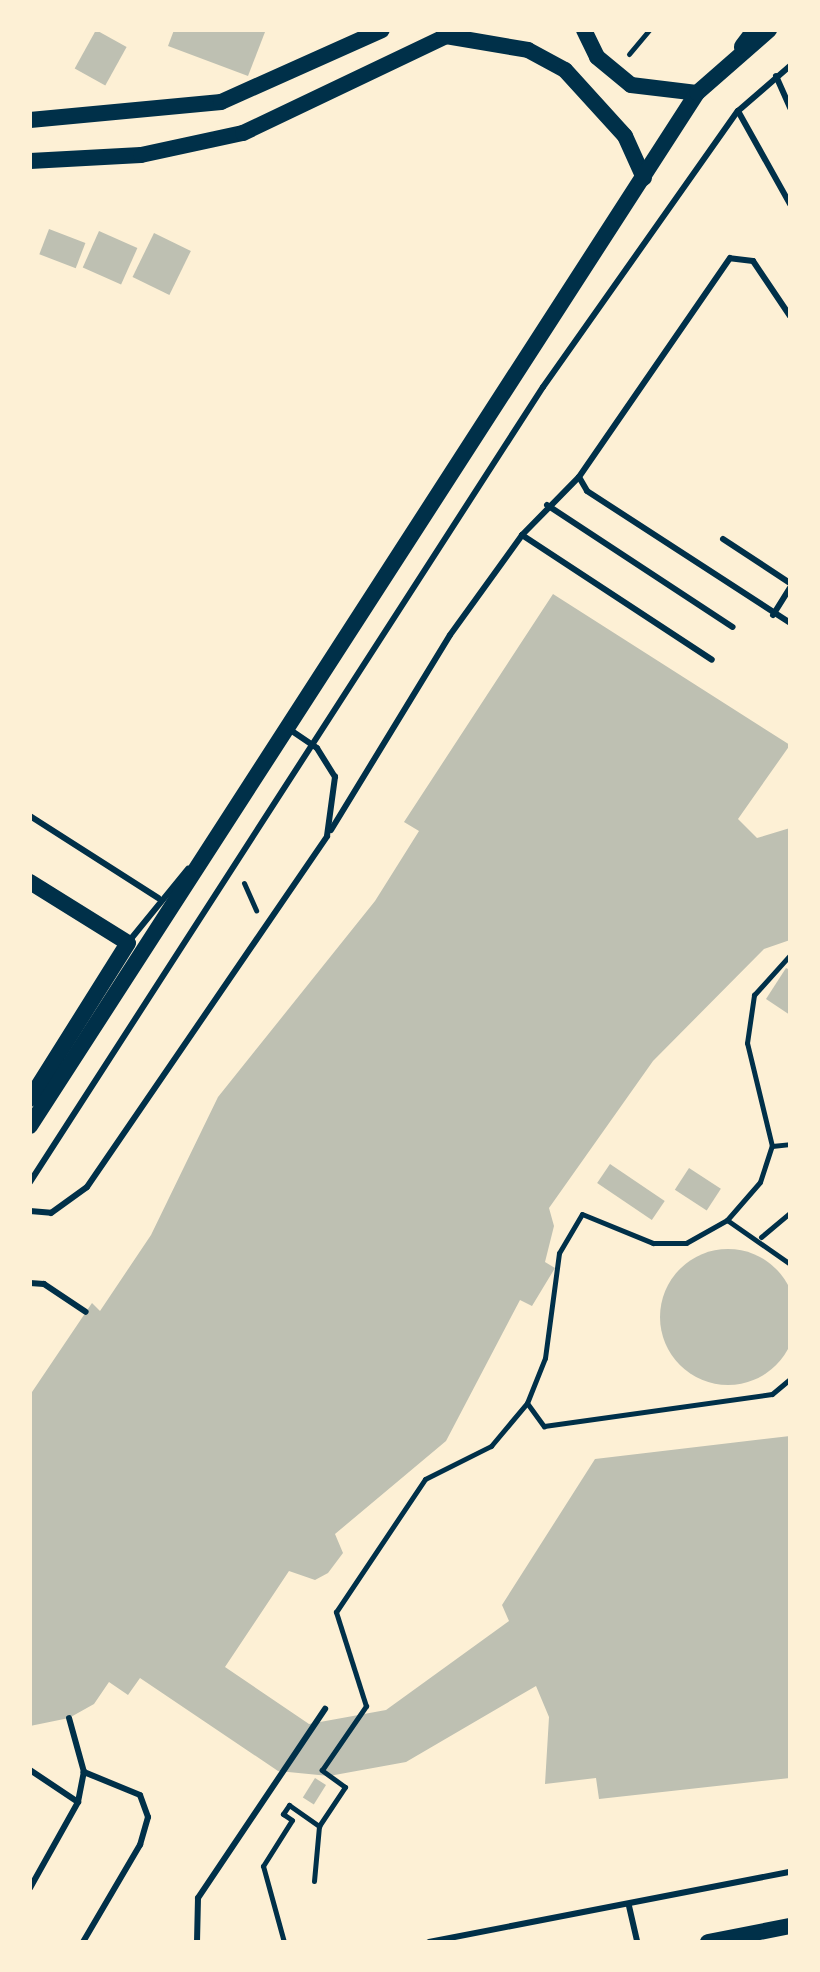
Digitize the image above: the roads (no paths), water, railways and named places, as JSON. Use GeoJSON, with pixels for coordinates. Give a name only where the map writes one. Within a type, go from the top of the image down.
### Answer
{"type":"FeatureCollection","features":[{"type":"Feature","properties":{"kind":"main road"},"geometry":{"type":"LineString","coordinates":[[30,120],[221,102],[382,30]]}},
{"type":"Feature","properties":{"kind":"main road"},"geometry":{"type":"LineString","coordinates":[[584,30],[597,57],[631,85],[697,93]]}},
{"type":"Feature","properties":{"kind":"main road"},"geometry":{"type":"LineString","coordinates":[[30,1126],[697,93],[757,30]]}},
{"type":"Feature","properties":{"kind":"main road"},"geometry":{"type":"LineString","coordinates":[[744,47],[769,30]]}},
{"type":"Feature","properties":{"kind":"main road"},"geometry":{"type":"LineString","coordinates":[[30,161],[141,155],[243,133],[449,32],[528,50],[565,70],[625,136],[644,178]]}},
{"type":"Feature","properties":{"kind":"main road"},"geometry":{"type":"LineString","coordinates":[[30,882],[128,943],[30,1099]]}},
{"type":"Feature","properties":{"kind":"main road"},"geometry":{"type":"LineString","coordinates":[[708,1942],[790,1926]]}},
{"type":"Feature","properties":{"kind":"lane"},"geometry":{"type":"LineString","coordinates":[[30,1182],[317,748],[543,387],[738,111],[790,66]]}},
{"type":"Feature","properties":{"kind":"lane"},"geometry":{"type":"LineString","coordinates":[[776,76],[790,108]]}},
{"type":"Feature","properties":{"kind":"lane"},"geometry":{"type":"LineString","coordinates":[[738,111],[790,204]]}},
{"type":"Feature","properties":{"kind":"lane"},"geometry":{"type":"LineString","coordinates":[[30,1211],[51,1213],[87,1187],[327,836],[450,635],[522,535],[547,505],[579,477],[730,258],[753,261],[790,316]]}},
{"type":"Feature","properties":{"kind":"lane"},"geometry":{"type":"LineString","coordinates":[[579,477],[587,491],[773,615],[790,623]]}},
{"type":"Feature","properties":{"kind":"lane"},"geometry":{"type":"LineString","coordinates":[[547,505],[733,627]]}},
{"type":"Feature","properties":{"kind":"lane"},"geometry":{"type":"LineString","coordinates":[[522,535],[712,660]]}},
{"type":"Feature","properties":{"kind":"lane"},"geometry":{"type":"LineString","coordinates":[[723,539],[790,586],[773,615]]}},
{"type":"Feature","properties":{"kind":"lane"},"geometry":{"type":"LineString","coordinates":[[287,728],[317,748],[335,777],[327,836]]}},
{"type":"Feature","properties":{"kind":"lane"},"geometry":{"type":"LineString","coordinates":[[30,816],[158,898]]}},
{"type":"Feature","properties":{"kind":"lane"},"geometry":{"type":"LineString","coordinates":[[128,943],[158,898],[207,851]]}},
{"type":"Feature","properties":{"kind":"lane"},"geometry":{"type":"LineString","coordinates":[[30,1283],[44,1284],[86,1312]]}},
{"type":"Feature","properties":{"kind":"lane"},"geometry":{"type":"LineString","coordinates":[[197,1942],[198,1898],[325,1709]]}},
{"type":"Feature","properties":{"kind":"lane"},"geometry":{"type":"LineString","coordinates":[[30,1888],[78,1802],[84,1772],[69,1718]]}},
{"type":"Feature","properties":{"kind":"lane"},"geometry":{"type":"LineString","coordinates":[[30,1770],[78,1802]]}},
{"type":"Feature","properties":{"kind":"lane"},"geometry":{"type":"LineString","coordinates":[[83,1942],[140,1845],[148,1817],[140,1795],[84,1772]]}},
{"type":"Feature","properties":{"kind":"lane"},"geometry":{"type":"LineString","coordinates":[[429,1942],[629,1906],[790,1872]]}},
{"type":"Feature","properties":{"kind":"lane"},"geometry":{"type":"LineString","coordinates":[[629,1906],[637,1942]]}}]}
